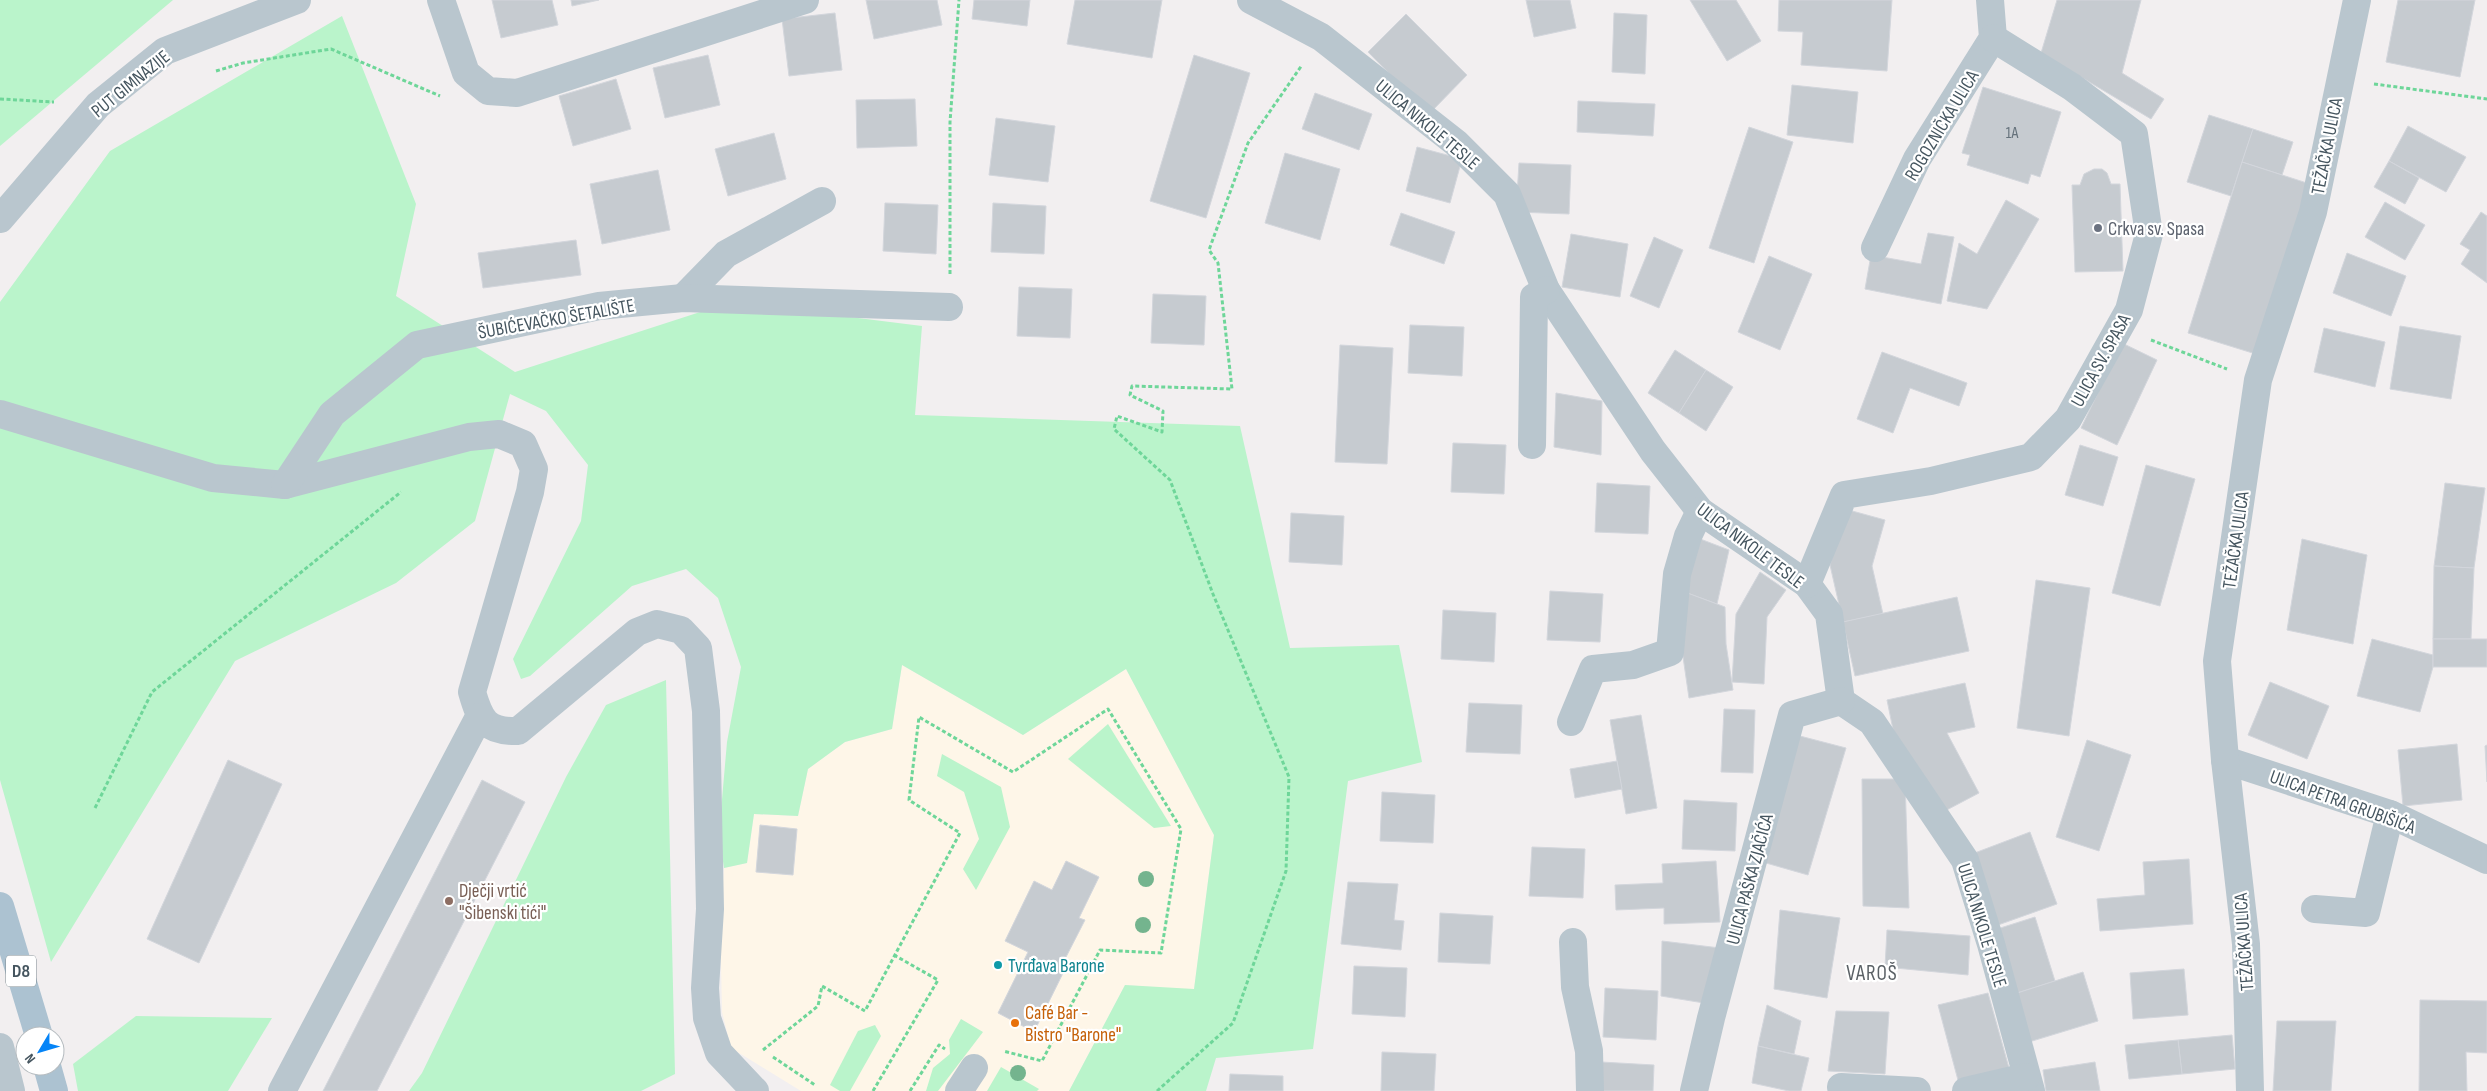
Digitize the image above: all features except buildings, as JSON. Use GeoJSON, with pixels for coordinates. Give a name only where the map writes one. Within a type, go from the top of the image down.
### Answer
{"type":"FeatureCollection","features":[{"type":"Feature","properties":{"kind":"main road","name":"D8"},"geometry":{"type":"LineString","coordinates":[[0,906],[36,1026]]}},
{"type":"Feature","properties":{"kind":"main road"},"geometry":{"type":"LineString","coordinates":[[50,1076],[54,1091]]}},
{"type":"Feature","properties":{"kind":"street","name":"PUT GIMNAZIJE"},"geometry":{"type":"LineString","coordinates":[[0,219],[98,105],[165,51],[297,0]]}},
{"type":"Feature","properties":{"kind":"street"},"geometry":{"type":"LineString","coordinates":[[441,0],[466,73],[488,91],[517,93],[805,0]]}},
{"type":"Feature","properties":{"kind":"street","name":"ULICA NIKOLE TESLE"},"geometry":{"type":"LineString","coordinates":[[1251,0],[1321,37],[1456,143],[1506,194],[1546,290],[1653,451],[1700,511],[1807,584],[1829,614],[1841,701],[1872,722],[1965,860],[1991,944],[2028,1084]]}},
{"type":"Feature","properties":{"kind":"street"},"geometry":{"type":"LineString","coordinates":[[1990,0],[1993,38]]}},
{"type":"Feature","properties":{"kind":"street","name":"TEŽAČKA ULICA"},"geometry":{"type":"LineString","coordinates":[[2250,1091],[2246,944],[2225,760],[2217,662],[2258,380],[2313,212],[2339,79],[2357,0]]}},
{"type":"Feature","properties":{"kind":"street","name":"ROGOZNIČKA ULICA"},"geometry":{"type":"LineString","coordinates":[[1875,248],[1917,159],[1993,38]]}},
{"type":"Feature","properties":{"kind":"street","name":"ULICA SV. SPASA"},"geometry":{"type":"LineString","coordinates":[[1807,584],[1844,495],[1931,480],[2031,457],[2068,419],[2129,310],[2149,234],[2134,134],[2072,87],[1993,38]]}},
{"type":"Feature","properties":{"kind":"street"},"geometry":{"type":"LineString","coordinates":[[682,298],[726,254],[822,201]]}},
{"type":"Feature","properties":{"kind":"street"},"geometry":{"type":"LineString","coordinates":[[1532,445],[1534,297],[1546,290]]}},
{"type":"Feature","properties":{"kind":"street","name":"ŠUBIĆEVAČKO ŠETALIŠTE"},"geometry":{"type":"LineString","coordinates":[[285,485],[332,414],[417,345],[599,306],[682,298],[949,308]]}},
{"type":"Feature","properties":{"kind":"street"},"geometry":{"type":"LineString","coordinates":[[0,414],[213,478],[285,485],[470,437],[499,434],[523,444],[534,469],[530,492],[472,692],[479,717],[499,732],[518,731],[637,632],[657,624],[681,630],[698,648],[706,711],[710,909],[706,1018],[719,1053],[755,1091]]}},
{"type":"Feature","properties":{"kind":"street"},"geometry":{"type":"LineString","coordinates":[[1571,722],[1593,670],[1633,665],[1670,652],[1677,574],[1688,536],[1700,511]]}},
{"type":"Feature","properties":{"kind":"street","name":"ULICA PAŠKA ZJAČIĆA"},"geometry":{"type":"LineString","coordinates":[[1694,1091],[1711,1018],[1792,715],[1841,701]]}},
{"type":"Feature","properties":{"kind":"street"},"geometry":{"type":"LineString","coordinates":[[282,1091],[479,717]]}},
{"type":"Feature","properties":{"kind":"street","name":"ULICA PETRA GRUBIŠIĆA"},"geometry":{"type":"LineString","coordinates":[[2225,760],[2390,814],[2487,860]]}},
{"type":"Feature","properties":{"kind":"street"},"geometry":{"type":"LineString","coordinates":[[2316,909],[2366,913],[2390,814]]}},
{"type":"Feature","properties":{"kind":"street"},"geometry":{"type":"LineString","coordinates":[[1573,942],[1575,987],[1589,1051],[1590,1091]]}},
{"type":"Feature","properties":{"kind":"street"},"geometry":{"type":"LineString","coordinates":[[0,1046],[11,1091]]}},
{"type":"Feature","properties":{"kind":"street"},"geometry":{"type":"LineString","coordinates":[[959,1091],[974,1068]]}},
{"type":"Feature","properties":{"kind":"street"},"geometry":{"type":"LineString","coordinates":[[1966,1091],[2028,1084]]}},
{"type":"Feature","properties":{"kind":"street"},"geometry":{"type":"LineString","coordinates":[[1841,1087],[1916,1091]]}},
{"type":"Feature","properties":{"kind":"path"},"geometry":{"type":"LineString","coordinates":[[949,308],[950,122],[960,0]]}},
{"type":"Feature","properties":{"kind":"path"},"geometry":{"type":"LineString","coordinates":[[1156,1091],[1233,1024],[1286,871],[1289,777],[1213,594],[1170,480],[1114,429],[1117,416],[1162,432],[1163,411],[1130,395],[1132,386],[1232,389],[1218,263],[1209,250],[1248,144],[1321,37]]}},
{"type":"Feature","properties":{"kind":"path"},"geometry":{"type":"LineString","coordinates":[[207,74],[243,63],[331,49],[453,102],[488,91]]}},
{"type":"Feature","properties":{"kind":"path"},"geometry":{"type":"LineString","coordinates":[[2339,79],[2487,99]]}},
{"type":"Feature","properties":{"kind":"path"},"geometry":{"type":"LineString","coordinates":[[0,99],[98,105]]}},
{"type":"Feature","properties":{"kind":"path"},"geometry":{"type":"LineString","coordinates":[[2119,328],[2258,380]]}},
{"type":"Feature","properties":{"kind":"path"},"geometry":{"type":"LineString","coordinates":[[96,808],[152,692],[408,487]]}},
{"type":"Feature","properties":{"kind":"path"},"geometry":{"type":"LineString","coordinates":[[815,1085],[762,1050],[818,1006],[822,986],[865,1010],[960,833],[909,800],[920,717],[1012,772],[1108,709],[1181,829],[1161,953],[1100,950],[1042,1061],[993,1049],[974,1068]]}},
{"type":"Feature","properties":{"kind":"path"},"geometry":{"type":"LineString","coordinates":[[873,1091],[938,980],[894,955]]}},
{"type":"Feature","properties":{"kind":"path"},"geometry":{"type":"LineString","coordinates":[[910,1091],[939,1045]]}},
{"type":"Feature","properties":{"kind":"shaded area"},"geometry":{"type":"Polygon","coordinates":[[[902,665],[1023,735],[1126,669],[1214,835],[1194,990],[1125,985],[1069,1091],[801,1091],[731,1048],[722,1012],[720,917],[724,868],[747,863],[754,814],[798,816],[808,769],[845,742],[892,729],[902,665]]]}},
{"type":"Feature","properties":{"kind":"green space"},"geometry":{"type":"Polygon","coordinates":[[[0,0],[173,0],[0,146],[0,0]]]}},
{"type":"Feature","properties":{"kind":"green space"},"geometry":{"type":"Polygon","coordinates":[[[342,16],[416,204],[396,296],[515,372],[731,302],[922,326],[915,415],[1240,426],[1290,648],[1399,645],[1422,762],[1348,781],[1313,1049],[1216,1058],[1206,1091],[1069,1091],[1125,985],[1194,989],[1214,835],[1126,669],[1023,735],[902,665],[892,729],[845,742],[808,769],[798,816],[754,814],[747,863],[724,868],[719,834],[727,742],[741,667],[718,598],[686,569],[632,586],[530,676],[521,679],[513,659],[581,521],[588,465],[546,411],[510,394],[475,521],[396,583],[235,661],[51,962],[0,780],[0,302],[110,151],[342,16]]]}},
{"type":"Feature","properties":{"kind":"green space"},"geometry":{"type":"Polygon","coordinates":[[[666,680],[675,1074],[641,1091],[409,1091],[422,1073],[566,777],[606,705],[666,680]]]}},
{"type":"Feature","properties":{"kind":"green space"},"geometry":{"type":"Polygon","coordinates":[[[1108,724],[1171,826],[1154,828],[1068,759],[1108,724]]]}},
{"type":"Feature","properties":{"kind":"green space"},"geometry":{"type":"Polygon","coordinates":[[[942,754],[1001,787],[1010,827],[976,890],[963,869],[979,839],[964,792],[937,776],[942,754]]]}},
{"type":"Feature","properties":{"kind":"green space"},"geometry":{"type":"Polygon","coordinates":[[[136,1016],[272,1018],[228,1091],[78,1091],[73,1064],[136,1016]]]}},
{"type":"Feature","properties":{"kind":"green space"},"geometry":{"type":"Polygon","coordinates":[[[961,1019],[983,1032],[938,1091],[926,1091],[933,1068],[950,1054],[949,1040],[961,1019]]]}},
{"type":"Feature","properties":{"kind":"green space"},"geometry":{"type":"Polygon","coordinates":[[[875,1025],[881,1036],[850,1091],[840,1091],[830,1085],[858,1031],[875,1025]]]}},
{"type":"Feature","properties":{"kind":"green space"},"geometry":{"type":"Polygon","coordinates":[[[1001,1067],[1039,1089],[1037,1091],[987,1091],[1001,1067]]]}},
{"type":"Feature","properties":{"kind":"place","name":"Crkva sv. Spasa"},"geometry":{"type":"Point","coordinates":[2098,228]}},
{"type":"Feature","properties":{"kind":"place","name":"Dječji vrtić \"Šibenski tići\""},"geometry":{"type":"Point","coordinates":[449,901]}},
{"type":"Feature","properties":{"kind":"place","name":"Tvrđava Barone"},"geometry":{"type":"Point","coordinates":[998,965]}},
{"type":"Feature","properties":{"kind":"place","name":"Café Bar - Bistro \"Barone\""},"geometry":{"type":"Point","coordinates":[1015,1023]}},
{"type":"Feature","properties":{"kind":"district","name":"VAROŠ"},"geometry":{"type":"Point","coordinates":[1872,973]}}]}
